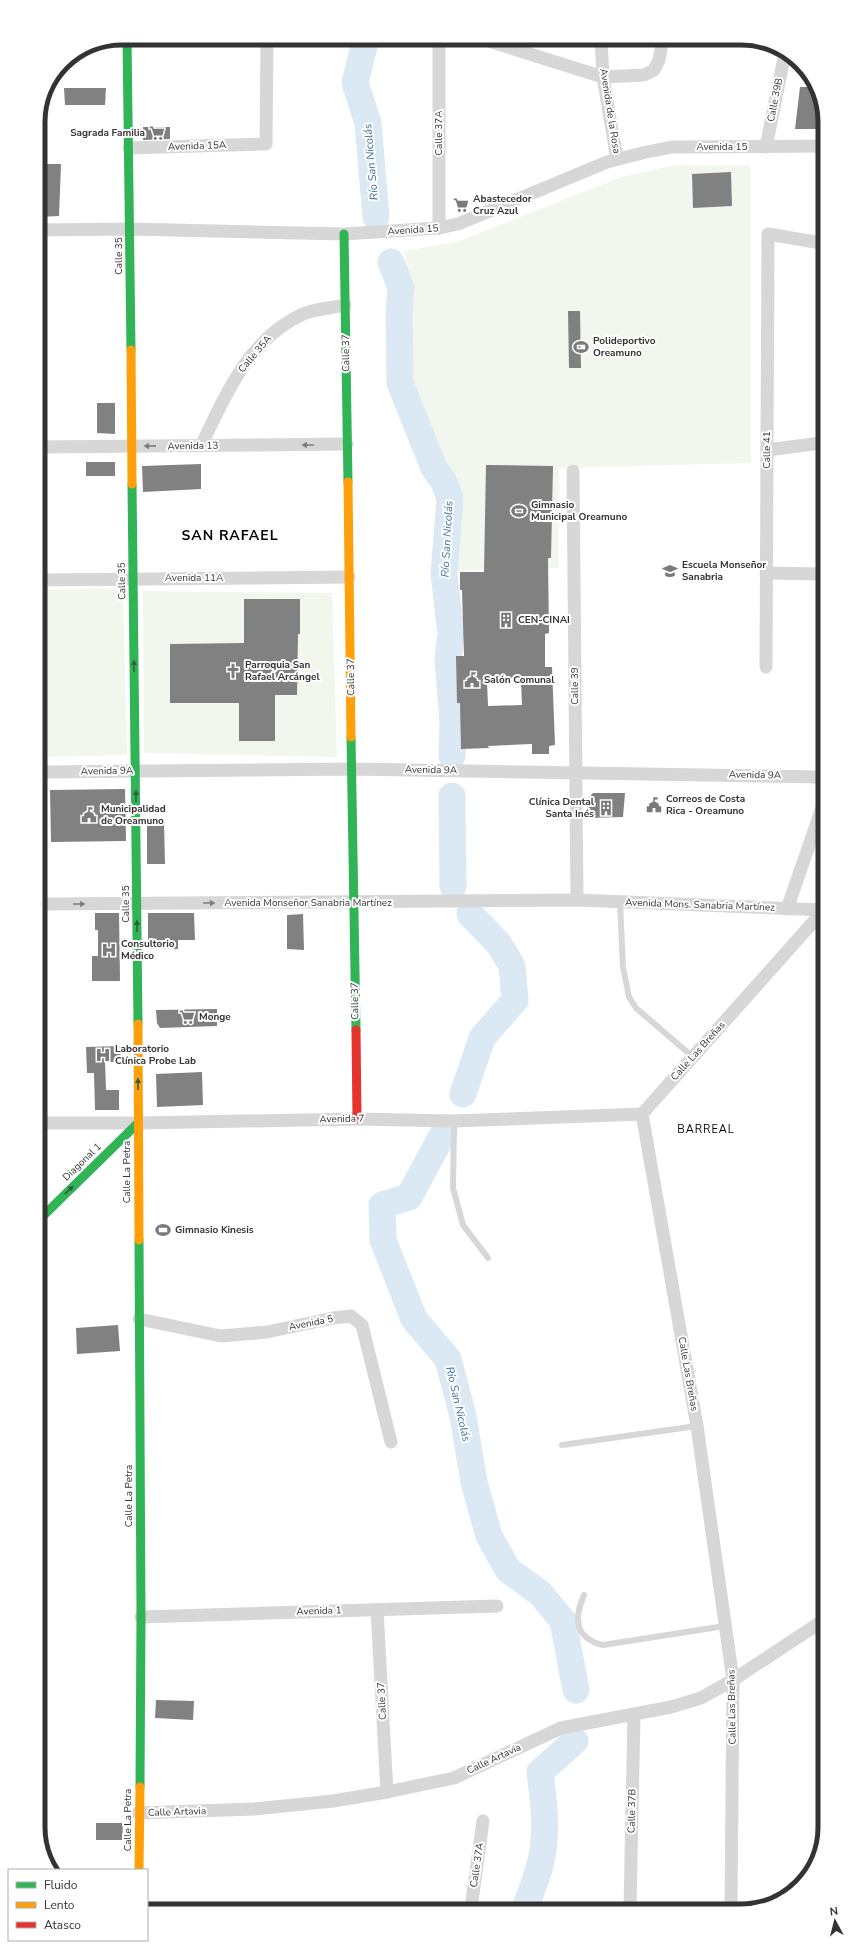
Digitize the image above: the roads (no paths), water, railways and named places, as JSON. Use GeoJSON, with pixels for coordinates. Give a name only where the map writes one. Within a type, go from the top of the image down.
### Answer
{"type":"FeatureCollection","features":[{"type":"Feature","properties":{"kind":"street","name":"Calle 35"},"geometry":{"type":"LineString","coordinates":[[127,45],[130,229],[130,446],[136,770],[138,1123]]}},
{"type":"Feature","properties":{"kind":"street","name":"Avenida 15A"},"geometry":{"type":"LineString","coordinates":[[129,148],[266,144],[267,45]]}},
{"type":"Feature","properties":{"kind":"street","name":"Calle 37A"},"geometry":{"type":"LineString","coordinates":[[439,45],[439,228]]}},
{"type":"Feature","properties":{"kind":"street"},"geometry":{"type":"LineString","coordinates":[[501,45],[603,77],[644,75],[654,70],[659,60],[662,45]]}},
{"type":"Feature","properties":{"kind":"street","name":"Avenida de la Rosa"},"geometry":{"type":"LineString","coordinates":[[601,45],[603,77],[617,159]]}},
{"type":"Feature","properties":{"kind":"street","name":"Calle 39B"},"geometry":{"type":"LineString","coordinates":[[766,147],[784,58]]}},
{"type":"Feature","properties":{"kind":"street","name":"Avenida 15"},"geometry":{"type":"LineString","coordinates":[[45,230],[130,229],[344,234],[439,228],[465,221],[617,159],[672,147],[818,146]]}},
{"type":"Feature","properties":{"kind":"street","name":"Calle 37"},"geometry":{"type":"LineString","coordinates":[[344,234],[357,1119]]}},
{"type":"Feature","properties":{"kind":"street","name":"Calle 41"},"geometry":{"type":"LineString","coordinates":[[766,667],[768,234],[818,242]]}},
{"type":"Feature","properties":{"kind":"street","name":"Calle 35A"},"geometry":{"type":"LineString","coordinates":[[201,446],[230,387],[245,363],[268,336],[301,315],[346,305]]}},
{"type":"Feature","properties":{"kind":"street"},"geometry":{"type":"LineString","coordinates":[[767,450],[818,443]]}},
{"type":"Feature","properties":{"kind":"street","name":"Avenida 13"},"geometry":{"type":"LineString","coordinates":[[45,447],[347,444]]}},
{"type":"Feature","properties":{"kind":"street","name":"Calle 39"},"geometry":{"type":"LineString","coordinates":[[574,472],[577,900]]}},
{"type":"Feature","properties":{"kind":"street"},"geometry":{"type":"LineString","coordinates":[[766,573],[818,574]]}},
{"type":"Feature","properties":{"kind":"street","name":"Avenida 11A"},"geometry":{"type":"LineString","coordinates":[[45,580],[349,577]]}},
{"type":"Feature","properties":{"kind":"street","name":"Avenida 9A"},"geometry":{"type":"LineString","coordinates":[[45,772],[352,769],[818,777]]}},
{"type":"Feature","properties":{"kind":"street"},"geometry":{"type":"LineString","coordinates":[[787,909],[818,820]]}},
{"type":"Feature","properties":{"kind":"street","name":"Avenida Monseñor Sanabria Martínez"},"geometry":{"type":"LineString","coordinates":[[45,904],[354,903],[577,900]]}},
{"type":"Feature","properties":{"kind":"street","name":"Avenida Mons. Sanabria Martínez"},"geometry":{"type":"LineString","coordinates":[[577,900],[818,911]]}},
{"type":"Feature","properties":{"kind":"street","name":"Calle Las Breñas"},"geometry":{"type":"LineString","coordinates":[[731,1904],[733,1680],[697,1426],[642,1114],[818,917]]}},
{"type":"Feature","properties":{"kind":"street","name":"Avenida 7"},"geometry":{"type":"LineString","coordinates":[[45,1122],[138,1123],[357,1119],[454,1121],[642,1114]]}},
{"type":"Feature","properties":{"kind":"street","name":"Diagonal 1"},"geometry":{"type":"LineString","coordinates":[[45,1214],[138,1123]]}},
{"type":"Feature","properties":{"kind":"street","name":"Calle La Petra"},"geometry":{"type":"LineString","coordinates":[[138,1123],[140,1616],[138,1813],[139,1869]]}},
{"type":"Feature","properties":{"kind":"street","name":"Avenida 5"},"geometry":{"type":"LineString","coordinates":[[139,1319],[221,1336],[267,1332],[333,1318],[351,1316],[362,1325],[391,1442]]}},
{"type":"Feature","properties":{"kind":"street","name":"Avenida 1"},"geometry":{"type":"LineString","coordinates":[[140,1616],[497,1606]]}},
{"type":"Feature","properties":{"kind":"street","name":"Calle 37"},"geometry":{"type":"LineString","coordinates":[[377,1610],[387,1792]]}},
{"type":"Feature","properties":{"kind":"street","name":"Calle Artavia"},"geometry":{"type":"LineString","coordinates":[[138,1813],[254,1809],[387,1792],[454,1778],[560,1728],[634,1715],[671,1707],[701,1698],[733,1680],[818,1624]]}},
{"type":"Feature","properties":{"kind":"street","name":"Calle 37B"},"geometry":{"type":"LineString","coordinates":[[630,1904],[634,1715]]}},
{"type":"Feature","properties":{"kind":"street","name":"Calle 37A"},"geometry":{"type":"LineString","coordinates":[[473,1904],[483,1821]]}},
{"type":"Feature","properties":{"kind":"lane"},"geometry":{"type":"LineString","coordinates":[[620,902],[624,967],[629,997],[636,1008],[693,1057]]}},
{"type":"Feature","properties":{"kind":"lane"},"geometry":{"type":"LineString","coordinates":[[454,1121],[453,1188],[463,1226],[488,1258]]}},
{"type":"Feature","properties":{"kind":"lane"},"geometry":{"type":"LineString","coordinates":[[562,1445],[697,1426]]}},
{"type":"Feature","properties":{"kind":"lane"},"geometry":{"type":"LineString","coordinates":[[584,1595],[578,1609],[577,1621],[582,1634],[592,1642],[603,1645],[725,1626]]}},
{"type":"Feature","properties":{"kind":"waterway","name":"Río San Nicolás"},"geometry":{"type":"LineString","coordinates":[[364,45],[355,83],[368,123],[376,217]]}},
{"type":"Feature","properties":{"kind":"waterway","name":"Río San Nicolás"},"geometry":{"type":"LineString","coordinates":[[391,262],[401,288],[399,312],[400,383],[434,468],[444,482],[450,498],[444,574],[451,634],[448,659],[453,723],[452,756]]}},
{"type":"Feature","properties":{"kind":"waterway","name":"Río San Nicolás"},"geometry":{"type":"LineString","coordinates":[[452,796],[453,886]]}},
{"type":"Feature","properties":{"kind":"waterway","name":"Río San Nicolás"},"geometry":{"type":"LineString","coordinates":[[463,1094],[482,1038],[515,1000],[512,966],[499,944],[470,914]]}},
{"type":"Feature","properties":{"kind":"waterway","name":"Río San Nicolás"},"geometry":{"type":"LineString","coordinates":[[444,1132],[409,1197],[382,1205],[383,1240],[414,1319],[448,1359],[463,1416],[474,1482],[489,1536],[508,1570],[540,1593],[563,1621],[576,1690]]}},
{"type":"Feature","properties":{"kind":"waterway","name":"Río San Nicolás"},"geometry":{"type":"LineString","coordinates":[[526,1904],[538,1871],[544,1840],[544,1810],[540,1772],[575,1741]]}},
{"type":"Feature","properties":{"kind":"place","name":"Sagrada Familia"},"geometry":{"type":"Point","coordinates":[157,133]}},
{"type":"Feature","properties":{"kind":"place","name":"Abastecedor Cruz Azul"},"geometry":{"type":"Point","coordinates":[461,205]}},
{"type":"Feature","properties":{"kind":"place","name":"Polideportivo Oreamuno"},"geometry":{"type":"Point","coordinates":[581,347]}},
{"type":"Feature","properties":{"kind":"place","name":"Gimnasio Municipal Oreamuno"},"geometry":{"type":"Point","coordinates":[519,511]}},
{"type":"Feature","properties":{"kind":"place","name":"Escuela Monseñor Sanabria"},"geometry":{"type":"Point","coordinates":[670,571]}},
{"type":"Feature","properties":{"kind":"place","name":"CEN-CINAI"},"geometry":{"type":"Point","coordinates":[506,620]}},
{"type":"Feature","properties":{"kind":"place","name":"Parroquia San Rafael Arcángel"},"geometry":{"type":"Point","coordinates":[233,671]}},
{"type":"Feature","properties":{"kind":"place","name":"Salón Comunal"},"geometry":{"type":"Point","coordinates":[472,680]}},
{"type":"Feature","properties":{"kind":"place","name":"Correos de Costa Rica - Oreamuno"},"geometry":{"type":"Point","coordinates":[654,805]}},
{"type":"Feature","properties":{"kind":"place","name":"Clínica Dental Santa Inés"},"geometry":{"type":"Point","coordinates":[606,808]}},
{"type":"Feature","properties":{"kind":"place","name":"Municipalidad de Oreamuno"},"geometry":{"type":"Point","coordinates":[89,815]}},
{"type":"Feature","properties":{"kind":"place","name":"Consultorio Médico"},"geometry":{"type":"Point","coordinates":[109,950]}},
{"type":"Feature","properties":{"kind":"place","name":"Monge"},"geometry":{"type":"Point","coordinates":[187,1017]}},
{"type":"Feature","properties":{"kind":"place","name":"Laboratorio Clínica Probe Lab"},"geometry":{"type":"Point","coordinates":[103,1055]}},
{"type":"Feature","properties":{"kind":"place","name":"Gimnasio Kinesis"},"geometry":{"type":"Point","coordinates":[163,1230]}},
{"type":"Feature","properties":{"kind":"district","name":"SAN RAFAEL"},"geometry":{"type":"Point","coordinates":[230,535]}},
{"type":"Feature","properties":{"kind":"district","name":"BARREAL"},"geometry":{"type":"Point","coordinates":[706,1129]}}]}
